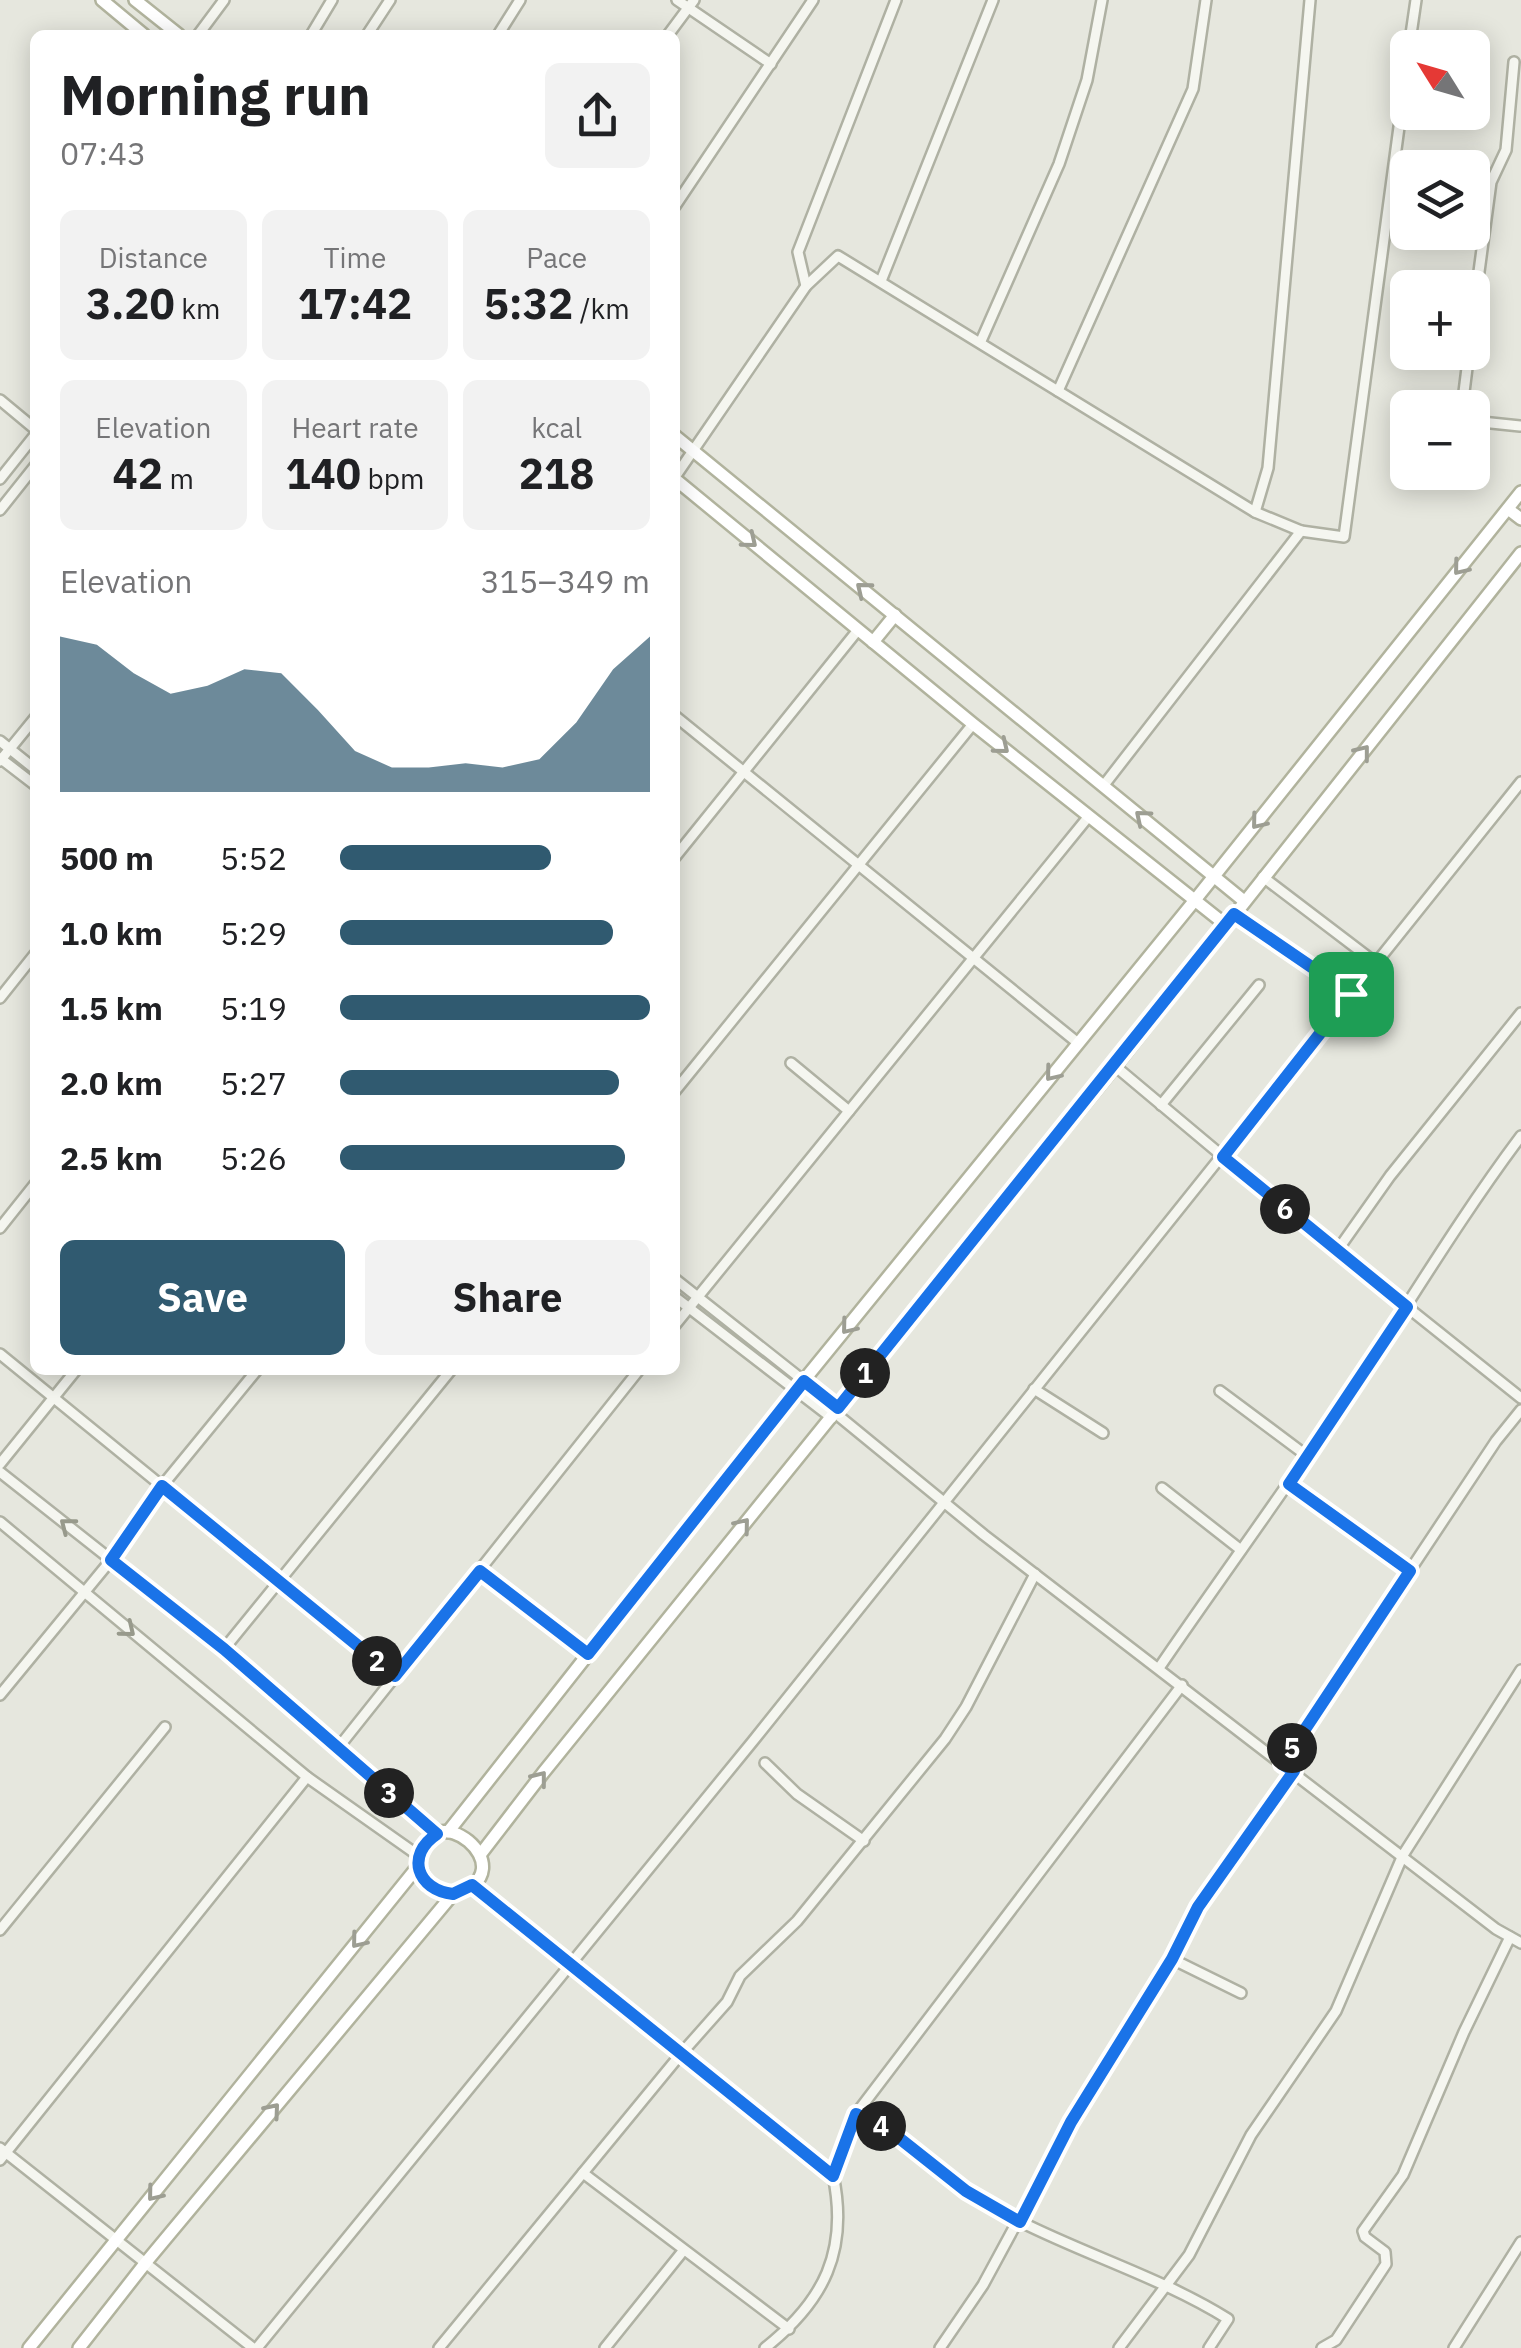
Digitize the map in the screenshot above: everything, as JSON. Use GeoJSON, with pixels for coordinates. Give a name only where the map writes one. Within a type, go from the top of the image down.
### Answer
{"type":"FeatureCollection","features":[{"type":"Feature","properties":{"kind":"main road"},"geometry":{"type":"LineString","coordinates":[[102,0],[138,30]]}},
{"type":"Feature","properties":{"kind":"main road"},"geometry":{"type":"LineString","coordinates":[[135,0],[173,30]]}},
{"type":"Feature","properties":{"kind":"main road"},"geometry":{"type":"LineString","coordinates":[[680,440],[1244,901]]}},
{"type":"Feature","properties":{"kind":"main road"},"geometry":{"type":"LineString","coordinates":[[680,482],[1088,816],[1195,900],[1230,919]]}},
{"type":"Feature","properties":{"kind":"main road"},"geometry":{"type":"LineString","coordinates":[[29,2348],[419,1860],[429,1840],[443,1833],[1521,492]]}},
{"type":"Feature","properties":{"kind":"main road"},"geometry":{"type":"LineString","coordinates":[[1508,508],[1521,519]]}},
{"type":"Feature","properties":{"kind":"main road"},"geometry":{"type":"LineString","coordinates":[[79,2348],[453,1894],[472,1885],[478,1876],[480,1855],[1115,1066],[1521,553]]}},
{"type":"Feature","properties":{"kind":"main road"},"geometry":{"type":"LineString","coordinates":[[873,642],[895,615]]}},
{"type":"Feature","properties":{"kind":"main road"},"geometry":{"type":"LineString","coordinates":[[443,1833],[468,1838],[480,1855]]}},
{"type":"Feature","properties":{"kind":"main road"},"geometry":{"type":"LineString","coordinates":[[419,1860],[430,1887],[453,1894]]}},
{"type":"Feature","properties":{"kind":"street"},"geometry":{"type":"LineString","coordinates":[[202,30],[224,0]]}},
{"type":"Feature","properties":{"kind":"street"},"geometry":{"type":"LineString","coordinates":[[313,30],[332,0]]}},
{"type":"Feature","properties":{"kind":"street"},"geometry":{"type":"LineString","coordinates":[[371,30],[390,0]]}},
{"type":"Feature","properties":{"kind":"street"},"geometry":{"type":"LineString","coordinates":[[501,30],[520,0]]}},
{"type":"Feature","properties":{"kind":"street"},"geometry":{"type":"LineString","coordinates":[[677,0],[691,4],[771,64]]}},
{"type":"Feature","properties":{"kind":"street"},"geometry":{"type":"LineString","coordinates":[[680,199],[813,0]]}},
{"type":"Feature","properties":{"kind":"street"},"geometry":{"type":"LineString","coordinates":[[806,286],[798,252],[896,0]]}},
{"type":"Feature","properties":{"kind":"street"},"geometry":{"type":"LineString","coordinates":[[881,281],[993,0]]}},
{"type":"Feature","properties":{"kind":"street"},"geometry":{"type":"LineString","coordinates":[[980,341],[1058,164],[1087,80],[1102,0]]}},
{"type":"Feature","properties":{"kind":"street"},"geometry":{"type":"LineString","coordinates":[[1058,391],[1193,89],[1206,0]]}},
{"type":"Feature","properties":{"kind":"street"},"geometry":{"type":"LineString","coordinates":[[1255,512],[1268,468],[1310,0]]}},
{"type":"Feature","properties":{"kind":"street"},"geometry":{"type":"LineString","coordinates":[[1412,30],[1416,0]]}},
{"type":"Feature","properties":{"kind":"street"},"geometry":{"type":"LineString","coordinates":[[672,30],[691,4]]}},
{"type":"Feature","properties":{"kind":"street"},"geometry":{"type":"LineString","coordinates":[[1479,270],[1490,182],[1506,150],[1514,62]]}},
{"type":"Feature","properties":{"kind":"street"},"geometry":{"type":"LineString","coordinates":[[680,471],[806,286],[838,256],[1255,512],[1301,530],[1344,537],[1399,130]]}},
{"type":"Feature","properties":{"kind":"street"},"geometry":{"type":"LineString","coordinates":[[0,400],[30,427]]}},
{"type":"Feature","properties":{"kind":"street"},"geometry":{"type":"LineString","coordinates":[[1490,423],[1520,427],[1521,418]]}},
{"type":"Feature","properties":{"kind":"street"},"geometry":{"type":"LineString","coordinates":[[0,480],[30,439]]}},
{"type":"Feature","properties":{"kind":"street"},"geometry":{"type":"LineString","coordinates":[[0,510],[30,472]]}},
{"type":"Feature","properties":{"kind":"street"},"geometry":{"type":"LineString","coordinates":[[1104,785],[1301,530]]}},
{"type":"Feature","properties":{"kind":"street"},"geometry":{"type":"LineString","coordinates":[[680,851],[858,630]]}},
{"type":"Feature","properties":{"kind":"street"},"geometry":{"type":"LineString","coordinates":[[680,720],[1078,1043]]}},
{"type":"Feature","properties":{"kind":"street"},"geometry":{"type":"LineString","coordinates":[[30,724],[0,759],[30,780]]}},
{"type":"Feature","properties":{"kind":"street"},"geometry":{"type":"LineString","coordinates":[[680,1085],[973,724]]}},
{"type":"Feature","properties":{"kind":"street"},"geometry":{"type":"LineString","coordinates":[[0,740],[30,766]]}},
{"type":"Feature","properties":{"kind":"street"},"geometry":{"type":"LineString","coordinates":[[307,1777],[2,2153],[255,2348],[570,1966],[1521,782]]}},
{"type":"Feature","properties":{"kind":"street"},"geometry":{"type":"LineString","coordinates":[[680,1318],[1088,816]]}},
{"type":"Feature","properties":{"kind":"street"},"geometry":{"type":"LineString","coordinates":[[1264,877],[1376,963]]}},
{"type":"Feature","properties":{"kind":"street"},"geometry":{"type":"LineString","coordinates":[[1230,919],[1351,994]]}},
{"type":"Feature","properties":{"kind":"street"},"geometry":{"type":"LineString","coordinates":[[0,998],[30,960]]}},
{"type":"Feature","properties":{"kind":"street"},"geometry":{"type":"LineString","coordinates":[[1161,1105],[1259,985]]}},
{"type":"Feature","properties":{"kind":"street"},"geometry":{"type":"LineString","coordinates":[[1337,1251],[1390,1176],[1521,1014]]}},
{"type":"Feature","properties":{"kind":"street"},"geometry":{"type":"LineString","coordinates":[[792,1063],[849,1111]]}},
{"type":"Feature","properties":{"kind":"street"},"geometry":{"type":"LineString","coordinates":[[1115,1066],[1521,1398]]}},
{"type":"Feature","properties":{"kind":"street"},"geometry":{"type":"LineString","coordinates":[[1159,1668],[1289,1484],[1407,1307],[1464,1211],[1521,1136]]}},
{"type":"Feature","properties":{"kind":"street"},"geometry":{"type":"LineString","coordinates":[[0,1228],[30,1190]]}},
{"type":"Feature","properties":{"kind":"street"},"geometry":{"type":"LineString","coordinates":[[680,1284],[800,1386],[1036,1574],[1517,1939],[1464,2032],[1403,2175],[1364,2231],[1385,2252],[1386,2264],[1336,2340],[1322,2348]]}},
{"type":"Feature","properties":{"kind":"street"},"geometry":{"type":"LineString","coordinates":[[680,1301],[800,1386]]}},
{"type":"Feature","properties":{"kind":"street"},"geometry":{"type":"LineString","coordinates":[[0,1354],[395,1676]]}},
{"type":"Feature","properties":{"kind":"street"},"geometry":{"type":"LineString","coordinates":[[72,1375],[0,1468],[443,1833]]}},
{"type":"Feature","properties":{"kind":"street"},"geometry":{"type":"LineString","coordinates":[[0,1695],[111,1560],[162,1486],[253,1375]]}},
{"type":"Feature","properties":{"kind":"street"},"geometry":{"type":"LineString","coordinates":[[224,1649],[448,1375]]}},
{"type":"Feature","properties":{"kind":"street"},"geometry":{"type":"LineString","coordinates":[[338,1748],[635,1375]]}},
{"type":"Feature","properties":{"kind":"street"},"geometry":{"type":"LineString","coordinates":[[1034,1389],[1103,1434]]}},
{"type":"Feature","properties":{"kind":"street"},"geometry":{"type":"LineString","coordinates":[[1220,1392],[1307,1456]]}},
{"type":"Feature","properties":{"kind":"street"},"geometry":{"type":"LineString","coordinates":[[1282,1764],[1496,1441],[1521,1410]]}},
{"type":"Feature","properties":{"kind":"street"},"geometry":{"type":"LineString","coordinates":[[1289,1484],[1410,1571]]}},
{"type":"Feature","properties":{"kind":"street"},"geometry":{"type":"LineString","coordinates":[[1162,1488],[1241,1550]]}},
{"type":"Feature","properties":{"kind":"street"},"geometry":{"type":"LineString","coordinates":[[0,1522],[307,1777],[419,1860]]}},
{"type":"Feature","properties":{"kind":"street"},"geometry":{"type":"LineString","coordinates":[[480,1571],[588,1654]]}},
{"type":"Feature","properties":{"kind":"street"},"geometry":{"type":"LineString","coordinates":[[439,2348],[727,2002],[740,1976],[797,1921],[864,1840],[966,1707],[1036,1574]]}},
{"type":"Feature","properties":{"kind":"street"},"geometry":{"type":"LineString","coordinates":[[1118,2348],[1188,2255],[1251,2134],[1336,2011],[1404,1855],[1521,1670]]}},
{"type":"Feature","properties":{"kind":"street"},"geometry":{"type":"LineString","coordinates":[[765,2348],[810,2306],[828,2276],[838,2246],[833,2176],[856,2114],[1182,1685]]}},
{"type":"Feature","properties":{"kind":"street"},"geometry":{"type":"LineString","coordinates":[[0,1930],[166,1727]]}},
{"type":"Feature","properties":{"kind":"street"},"geometry":{"type":"LineString","coordinates":[[765,1763],[797,1794],[864,1840]]}},
{"type":"Feature","properties":{"kind":"street"},"geometry":{"type":"LineString","coordinates":[[940,2348],[984,2285],[1071,2122],[1172,1959],[1198,1907],[1294,1771]]}},
{"type":"Feature","properties":{"kind":"street"},"geometry":{"type":"LineString","coordinates":[[472,1885],[833,2176]]}},
{"type":"Feature","properties":{"kind":"street"},"geometry":{"type":"LineString","coordinates":[[1172,1959],[1240,1993]]}},
{"type":"Feature","properties":{"kind":"street"},"geometry":{"type":"LineString","coordinates":[[856,2114],[889,2130],[966,2191],[1020,2222],[1200,2302],[1228,2319],[1209,2348]]}},
{"type":"Feature","properties":{"kind":"street"},"geometry":{"type":"LineString","coordinates":[[582,2173],[789,2329]]}},
{"type":"Feature","properties":{"kind":"street"},"geometry":{"type":"LineString","coordinates":[[1454,2348],[1521,2242]]}},
{"type":"Feature","properties":{"kind":"street"},"geometry":{"type":"LineString","coordinates":[[605,2348],[683,2251]]}},
{"type":"Feature","properties":{"kind":"route"},"geometry":{"type":"LineString","coordinates":[[1234,914],[1351,994],[1223,1157],[1407,1307],[1289,1484],[1410,1571],[1282,1764],[1294,1771],[1198,1907],[1172,1959],[1071,2122],[1020,2222],[966,2191],[889,2130],[856,2114],[833,2176],[472,1885],[453,1894],[430,1887],[418,1865],[423,1847],[437,1834],[224,1649],[111,1560],[162,1486],[395,1676],[480,1571],[588,1654],[804,1381],[838,1408],[1234,914]]}}]}
